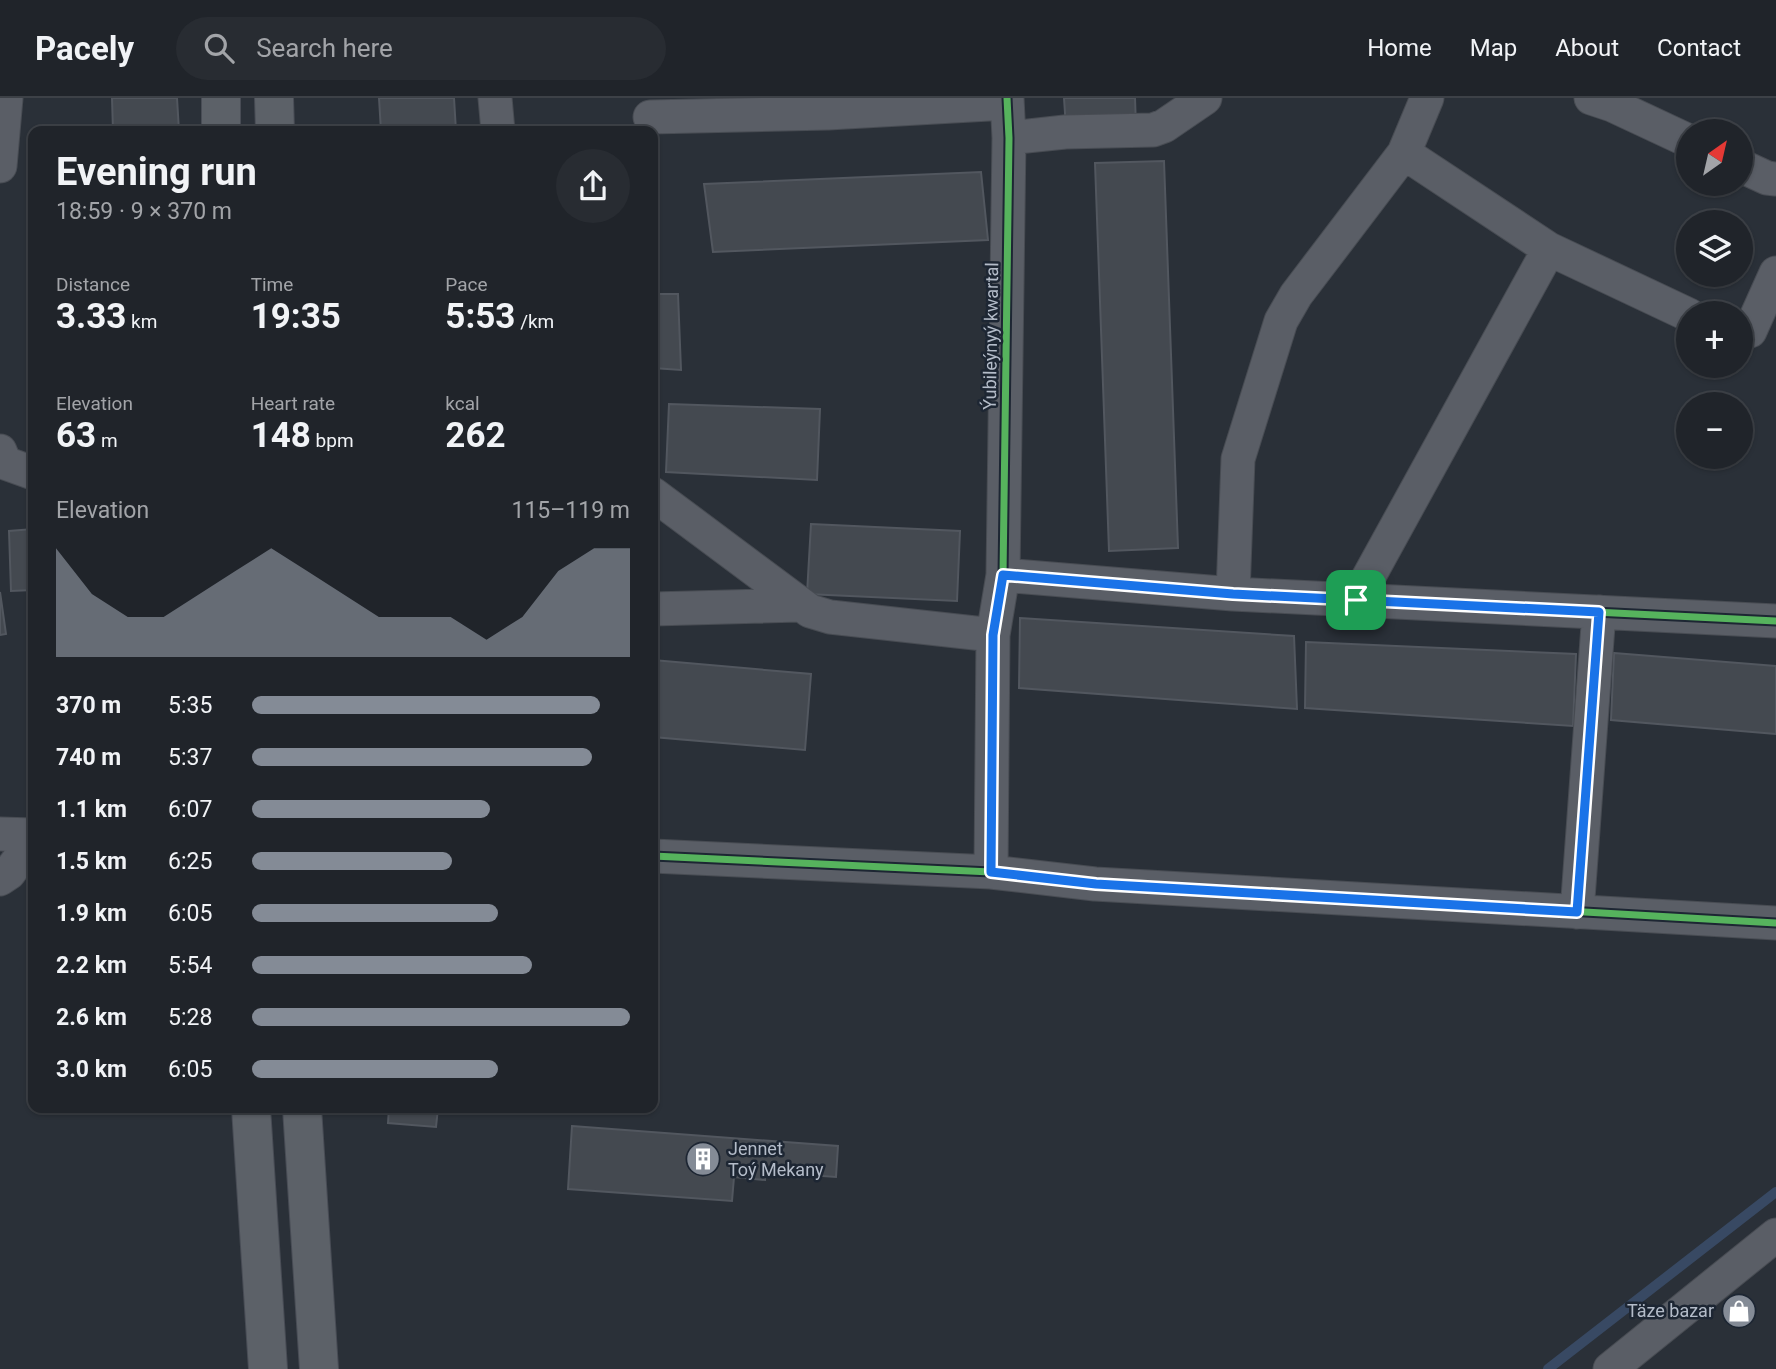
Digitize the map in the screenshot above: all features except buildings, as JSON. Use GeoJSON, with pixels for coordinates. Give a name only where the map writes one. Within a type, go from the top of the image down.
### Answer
{"type":"FeatureCollection","features":[{"type":"Feature","properties":{"kind":"main road"},"geometry":{"type":"LineString","coordinates":[[221,98],[221,126]]}},
{"type":"Feature","properties":{"kind":"main road"},"geometry":{"type":"LineString","coordinates":[[274,98],[275,126]]}},
{"type":"Feature","properties":{"kind":"main road"},"geometry":{"type":"LineString","coordinates":[[251,1113],[268,1369]]}},
{"type":"Feature","properties":{"kind":"main road"},"geometry":{"type":"LineString","coordinates":[[302,1113],[319,1369]]}},
{"type":"Feature","properties":{"kind":"street"},"geometry":{"type":"LineString","coordinates":[[0,166],[6,98]]}},
{"type":"Feature","properties":{"kind":"street"},"geometry":{"type":"LineString","coordinates":[[495,98],[498,126]]}},
{"type":"Feature","properties":{"kind":"street"},"geometry":{"type":"LineString","coordinates":[[1009,138],[1065,132],[1153,130],[1164,126],[1205,98]]}},
{"type":"Feature","properties":{"kind":"street"},"geometry":{"type":"LineString","coordinates":[[1233,594],[1238,459],[1280,321],[1296,295],[1404,153],[1427,98]]}},
{"type":"Feature","properties":{"kind":"street"},"geometry":{"type":"LineString","coordinates":[[1591,98],[1612,104],[1676,135]]}},
{"type":"Feature","properties":{"kind":"street"},"geometry":{"type":"LineString","coordinates":[[648,115],[828,113],[1007,101]]}},
{"type":"Feature","properties":{"kind":"street","name":"Ýubileýnyý kwartal"},"geometry":{"type":"LineString","coordinates":[[991,872],[993,635],[1003,575],[1009,138],[1007,101]]}},
{"type":"Feature","properties":{"kind":"street"},"geometry":{"type":"LineString","coordinates":[[1404,153],[1549,249],[1676,310]]}},
{"type":"Feature","properties":{"kind":"street"},"geometry":{"type":"LineString","coordinates":[[1754,172],[1776,179]]}},
{"type":"Feature","properties":{"kind":"street"},"geometry":{"type":"LineString","coordinates":[[1356,600],[1549,249]]}},
{"type":"Feature","properties":{"kind":"street"},"geometry":{"type":"LineString","coordinates":[[1753,326],[1776,273]]}},
{"type":"Feature","properties":{"kind":"street"},"geometry":{"type":"LineString","coordinates":[[658,498],[810,611],[830,617],[993,635]]}},
{"type":"Feature","properties":{"kind":"street"},"geometry":{"type":"LineString","coordinates":[[1003,575],[1233,594],[1776,621]]}},
{"type":"Feature","properties":{"kind":"street"},"geometry":{"type":"LineString","coordinates":[[658,609],[800,605]]}},
{"type":"Feature","properties":{"kind":"street"},"geometry":{"type":"LineString","coordinates":[[1577,912],[1599,612]]}},
{"type":"Feature","properties":{"kind":"street"},"geometry":{"type":"LineString","coordinates":[[0,879],[9,873],[23,833]]}},
{"type":"Feature","properties":{"kind":"street"},"geometry":{"type":"LineString","coordinates":[[658,856],[991,872],[1096,884],[1776,923]]}},
{"type":"Feature","properties":{"kind":"street"},"geometry":{"type":"LineString","coordinates":[[1611,1369],[1776,1235]]}},
{"type":"Feature","properties":{"kind":"waterway"},"geometry":{"type":"LineString","coordinates":[[1548,1369],[1776,1192]]}},
{"type":"Feature","properties":{"kind":"cycle path"},"geometry":{"type":"LineString","coordinates":[[991,872],[993,635],[1003,575],[1009,138],[1007,98]]}},
{"type":"Feature","properties":{"kind":"cycle path"},"geometry":{"type":"LineString","coordinates":[[1003,575],[1233,594],[1776,621]]}},
{"type":"Feature","properties":{"kind":"cycle path"},"geometry":{"type":"LineString","coordinates":[[658,856],[991,872],[1095,884],[1776,923]]}},
{"type":"Feature","properties":{"kind":"place","name":"Jennet Toý Mekany"},"geometry":{"type":"Point","coordinates":[703,1159]}},
{"type":"Feature","properties":{"kind":"place","name":"Täze bazar"},"geometry":{"type":"Point","coordinates":[1739,1311]}},
{"type":"Feature","properties":{"kind":"route"},"geometry":{"type":"LineString","coordinates":[[1003,575],[1233,594],[1356,600],[1599,612],[1577,912],[1096,884],[991,872],[993,635],[1003,575]]}}]}
